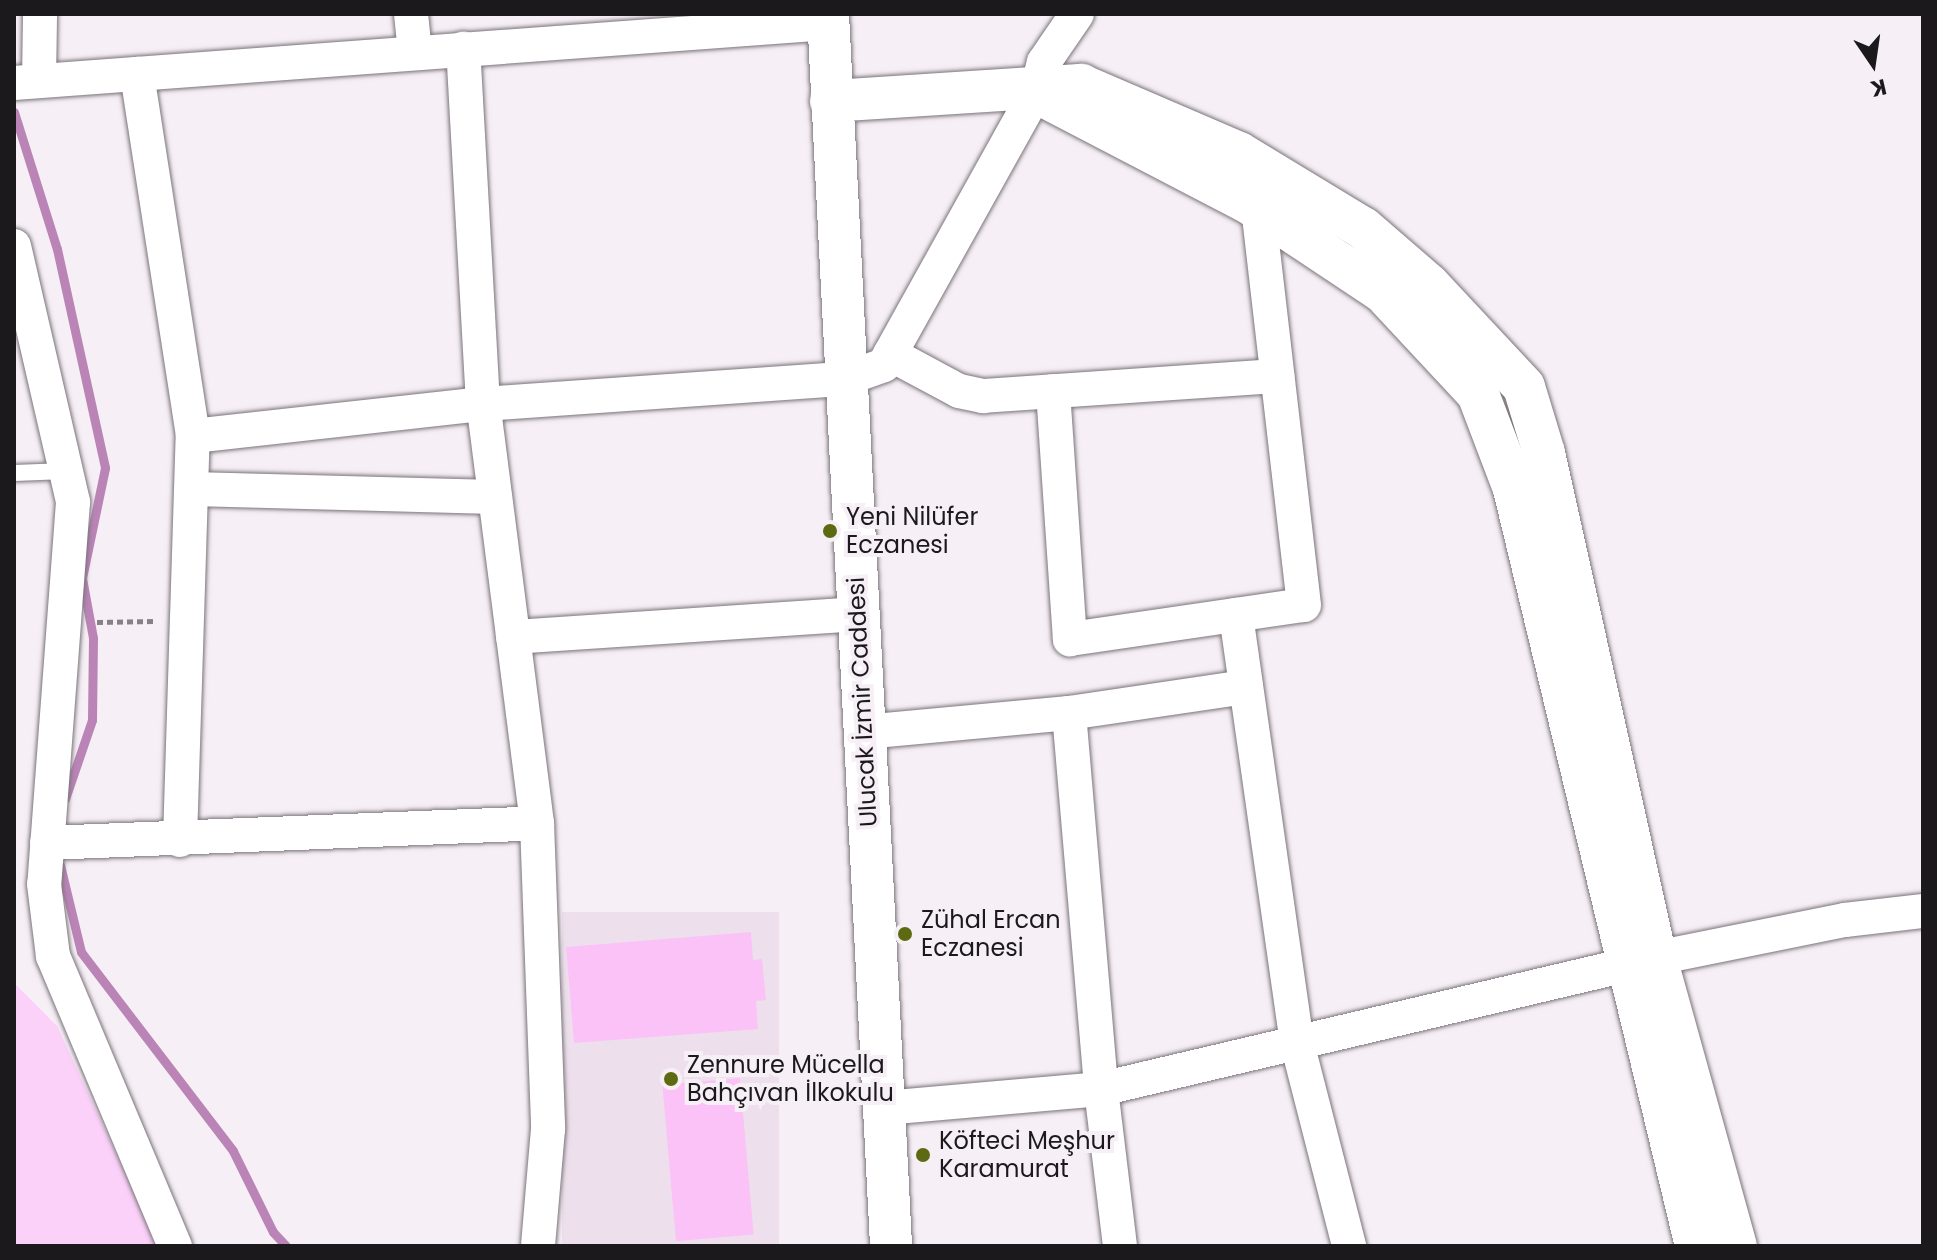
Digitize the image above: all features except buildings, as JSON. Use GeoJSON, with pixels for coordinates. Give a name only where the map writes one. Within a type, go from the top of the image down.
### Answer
{"type":"FeatureCollection","features":[{"type":"Feature","properties":{"kind":"street"},"geometry":{"type":"LineString","coordinates":[[40,14],[27,82],[828,18]]}},
{"type":"Feature","properties":{"kind":"street"},"geometry":{"type":"LineString","coordinates":[[411,14],[415,53]]}},
{"type":"Feature","properties":{"kind":"street"},"geometry":{"type":"LineString","coordinates":[[193,436],[483,404],[845,379],[884,365],[1036,92],[1044,62],[1077,14]]}},
{"type":"Feature","properties":{"kind":"street","name":"Ulucak İzmir Caddesi"},"geometry":{"type":"LineString","coordinates":[[828,18],[891,1246]]}},
{"type":"Feature","properties":{"kind":"street"},"geometry":{"type":"LineString","coordinates":[[463,49],[483,404],[537,823],[548,1129],[538,1246]]}},
{"type":"Feature","properties":{"kind":"street"},"geometry":{"type":"LineString","coordinates":[[137,74],[193,436],[180,840]]}},
{"type":"Feature","properties":{"kind":"street"},"geometry":{"type":"LineString","coordinates":[[831,101],[1036,92],[1268,193],[1383,292],[1478,394],[1514,489],[1640,962],[1736,1246]]}},
{"type":"Feature","properties":{"kind":"street"},"geometry":{"type":"LineString","coordinates":[[1053,391],[1070,639],[1304,605],[1277,376],[1268,193]]}},
{"type":"Feature","properties":{"kind":"street"},"geometry":{"type":"LineString","coordinates":[[15,257],[73,502],[44,884],[53,956],[175,1246]]}},
{"type":"Feature","properties":{"kind":"street"},"geometry":{"type":"LineString","coordinates":[[890,354],[959,391],[983,396],[1277,376]]}},
{"type":"Feature","properties":{"kind":"street"},"geometry":{"type":"LineString","coordinates":[[192,489],[495,497]]}},
{"type":"Feature","properties":{"kind":"street"},"geometry":{"type":"LineString","coordinates":[[513,637],[857,614]]}},
{"type":"Feature","properties":{"kind":"street"},"geometry":{"type":"LineString","coordinates":[[1236,615],[1296,1039],[1349,1246]]}},
{"type":"Feature","properties":{"kind":"street"},"geometry":{"type":"LineString","coordinates":[[864,732],[1069,713],[1246,687]]}},
{"type":"Feature","properties":{"kind":"street"},"geometry":{"type":"LineString","coordinates":[[1069,713],[1101,1089],[1120,1246]]}},
{"type":"Feature","properties":{"kind":"street"},"geometry":{"type":"LineString","coordinates":[[47,843],[180,840],[537,823]]}},
{"type":"Feature","properties":{"kind":"street"},"geometry":{"type":"LineString","coordinates":[[884,1108],[1101,1089],[1296,1039],[1640,962],[1845,920],[1923,911]]}},
{"type":"Feature","properties":{"kind":"street"},"geometry":{"type":"LineString","coordinates":[[1640,962],[1696,1246]]}},
{"type":"Feature","properties":{"kind":"lane"},"geometry":{"type":"LineString","coordinates":[[14,473],[66,471]]}},
{"type":"Feature","properties":{"kind":"shaded area","name":"Zennure Mücella Bahçıvan İlkokulu"},"geometry":{"type":"Polygon","coordinates":[[[562,912],[779,912],[779,1246],[562,1246],[562,912]]]}},
{"type":"Feature","properties":{"kind":"shaded area"},"geometry":{"type":"Polygon","coordinates":[[[14,983],[57,1026],[159,1246],[14,1246],[14,983]]]}},
{"type":"Feature","properties":{"kind":"waterway"},"geometry":{"type":"LineString","coordinates":[[14,112],[57,249],[105,468],[82,578],[93,638],[92,720],[65,799]]}},
{"type":"Feature","properties":{"kind":"waterway"},"geometry":{"type":"LineString","coordinates":[[60,865],[81,952],[233,1151],[273,1232],[286,1246]]}},
{"type":"Feature","properties":{"kind":"place","name":"Yeni Nilüfer Eczanesi"},"geometry":{"type":"Point","coordinates":[830,531]}},
{"type":"Feature","properties":{"kind":"place","name":"Zühal Ercan Eczanesi"},"geometry":{"type":"Point","coordinates":[905,934]}},
{"type":"Feature","properties":{"kind":"place","name":"Zennure Mücella Bahçıvan İlkokulu"},"geometry":{"type":"Point","coordinates":[671,1079]}},
{"type":"Feature","properties":{"kind":"place","name":"Köfteci Meşhur Karamurat"},"geometry":{"type":"Point","coordinates":[923,1155]}}]}
